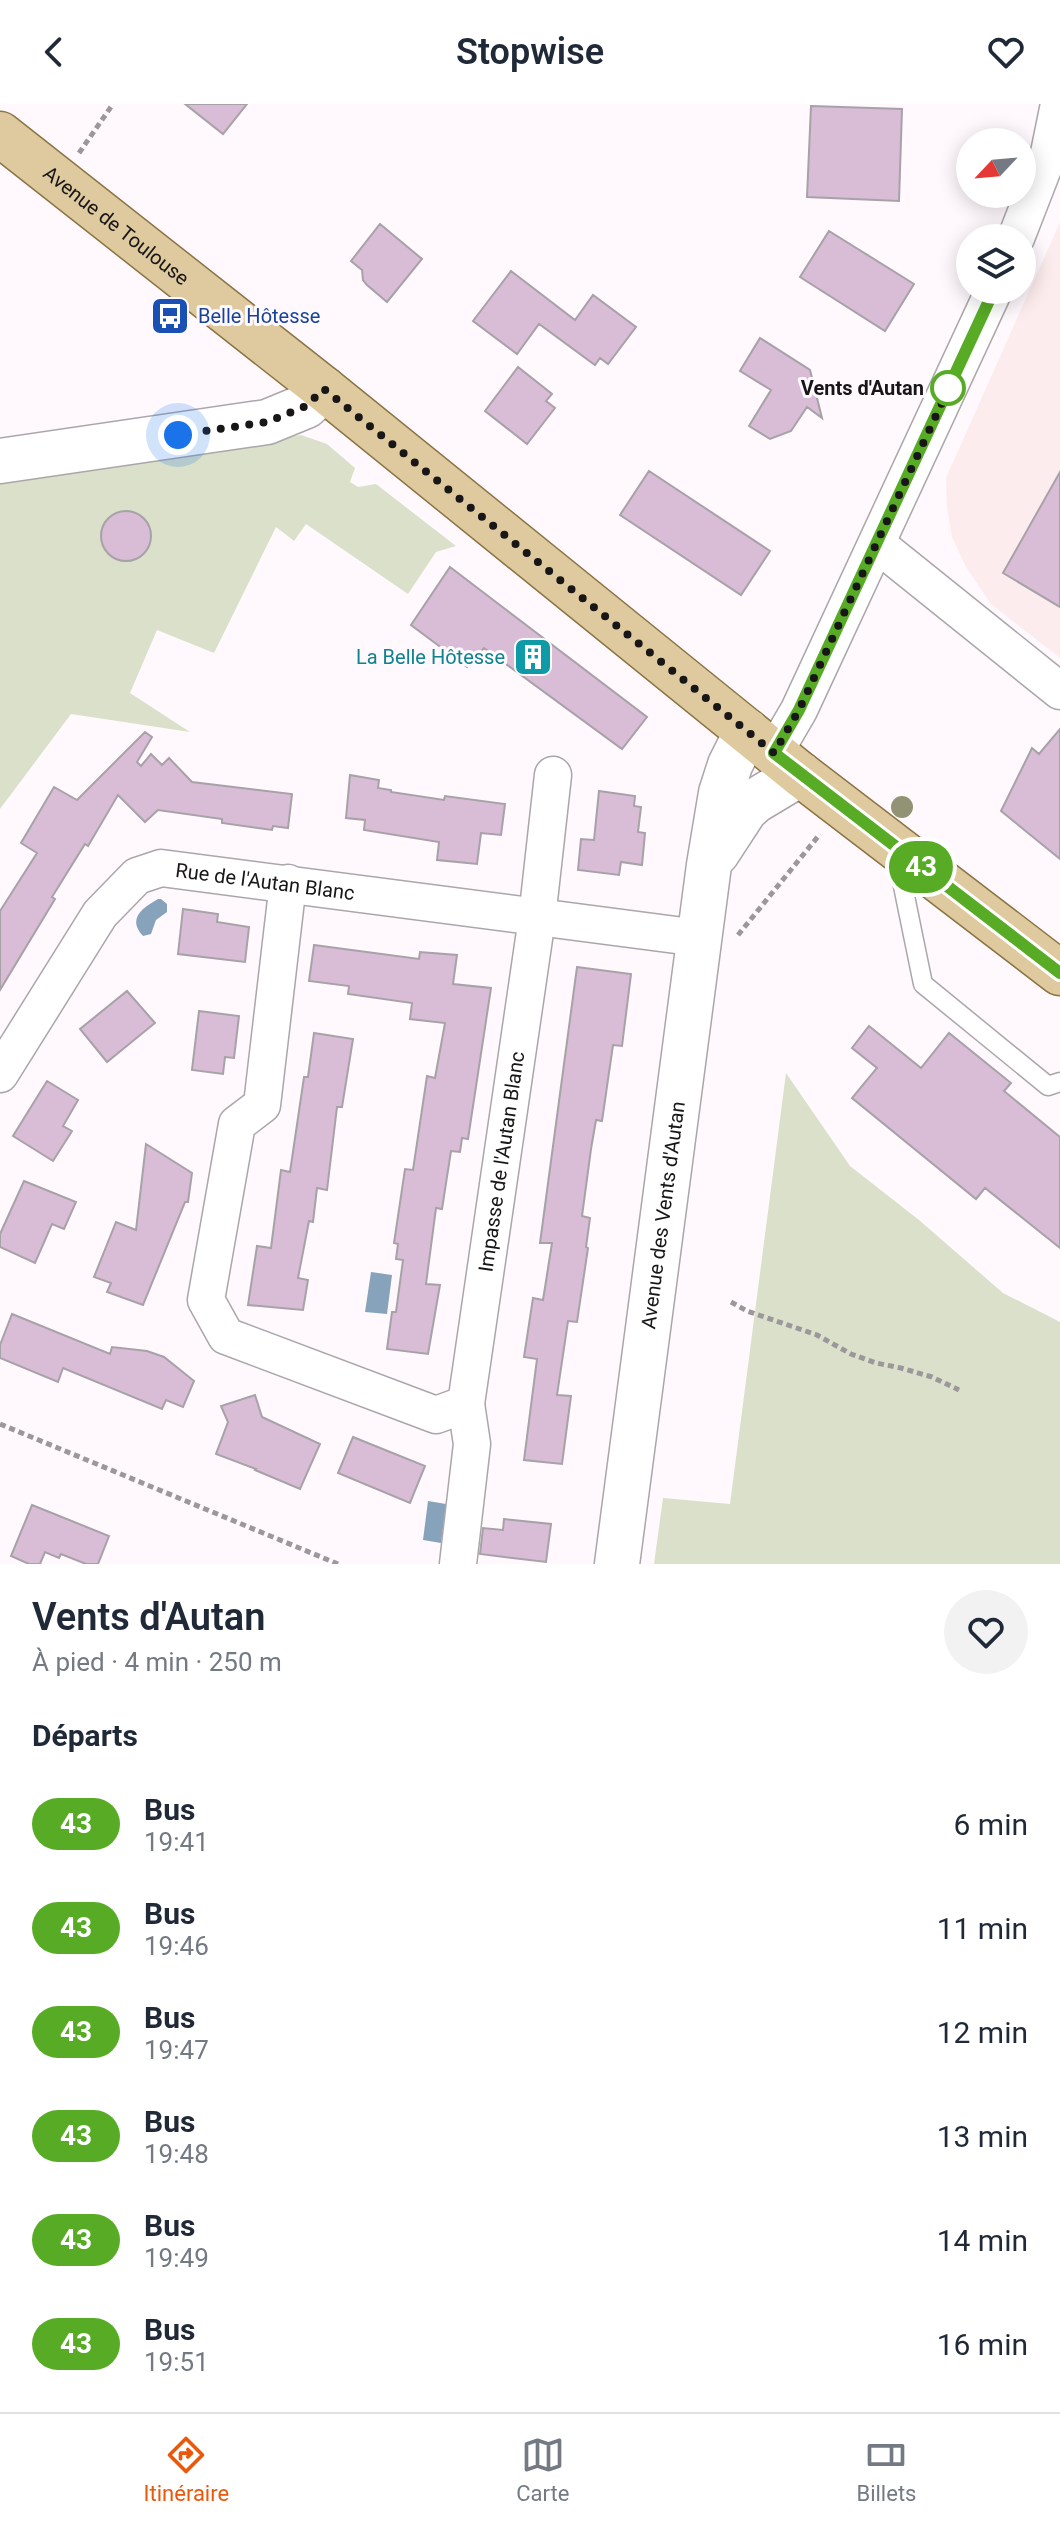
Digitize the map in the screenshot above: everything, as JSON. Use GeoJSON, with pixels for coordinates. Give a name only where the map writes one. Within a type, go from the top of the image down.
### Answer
{"type":"FeatureCollection","features":[{"type":"Feature","properties":{"kind":"main road","name":"Avenue de Toulouse"},"geometry":{"type":"LineString","coordinates":[[0,134],[324,389],[774,753],[1060,973]]}},
{"type":"Feature","properties":{"kind":"street"},"geometry":{"type":"LineString","coordinates":[[1021,224],[1049,153],[1059,104]]}},
{"type":"Feature","properties":{"kind":"street"},"geometry":{"type":"LineString","coordinates":[[774,753],[799,710],[988,304]]}},
{"type":"Feature","properties":{"kind":"street"},"geometry":{"type":"LineString","coordinates":[[0,461],[267,422],[306,406],[324,389]]}},
{"type":"Feature","properties":{"kind":"street"},"geometry":{"type":"LineString","coordinates":[[877,544],[1060,691]]}},
{"type":"Feature","properties":{"kind":"street","name":"Avenue des Vents d'Autan"},"geometry":{"type":"LineString","coordinates":[[617,1564],[718,937],[709,865],[721,793],[730,765],[774,753],[766,794],[745,810],[709,865]]}},
{"type":"Feature","properties":{"kind":"street"},"geometry":{"type":"LineString","coordinates":[[537,918],[553,775]]}},
{"type":"Feature","properties":{"kind":"street","name":"Rue de l'Autan Blanc"},"geometry":{"type":"LineString","coordinates":[[0,1074],[100,914],[137,876],[161,868],[537,918],[718,937]]}},
{"type":"Feature","properties":{"kind":"street"},"geometry":{"type":"LineString","coordinates":[[288,883],[262,1105],[237,1124],[206,1300],[226,1336],[436,1415],[466,1404]]}},
{"type":"Feature","properties":{"kind":"street","name":"Impasse de l'Autan Blanc"},"geometry":{"type":"LineString","coordinates":[[458,1564],[472,1444],[466,1404],[537,918]]}},
{"type":"Feature","properties":{"kind":"lane"},"geometry":{"type":"LineString","coordinates":[[895,847],[923,984],[1048,1086],[1060,1082]]}},
{"type":"Feature","properties":{"kind":"path"},"geometry":{"type":"LineString","coordinates":[[55,179],[78,155],[113,104]]}},
{"type":"Feature","properties":{"kind":"path"},"geometry":{"type":"LineString","coordinates":[[718,937],[827,827]]}},
{"type":"Feature","properties":{"kind":"path"},"geometry":{"type":"LineString","coordinates":[[731,1302],[747,1311],[817,1335],[851,1354],[932,1377],[959,1390]]}},
{"type":"Feature","properties":{"kind":"path"},"geometry":{"type":"LineString","coordinates":[[0,1424],[338,1564]]}},
{"type":"Feature","properties":{"kind":"shaded area"},"geometry":{"type":"Polygon","coordinates":[[[1060,222],[1060,658],[991,604],[966,567],[952,537],[947,508],[946,478],[1023,304],[1036,304],[1036,276],[1060,222]]]}},
{"type":"Feature","properties":{"kind":"green space"},"geometry":{"type":"Polygon","coordinates":[[[301,435],[327,444],[355,468],[350,482],[358,487],[376,484],[456,546],[436,552],[408,594],[306,524],[294,541],[276,527],[214,653],[157,630],[130,693],[190,732],[71,714],[0,809],[0,481],[301,435]]]}},
{"type":"Feature","properties":{"kind":"green space"},"geometry":{"type":"Polygon","coordinates":[[[786,1073],[850,1166],[919,1220],[1003,1293],[1060,1322],[1060,1564],[654,1564],[663,1498],[730,1504],[786,1073]]]}},
{"type":"Feature","properties":{"kind":"water"},"geometry":{"type":"Polygon","coordinates":[[[158,899],[167,904],[167,912],[156,920],[151,934],[143,936],[136,924],[138,914],[158,899]]]}},
{"type":"Feature","properties":{"kind":"water"},"geometry":{"type":"Polygon","coordinates":[[[371,1272],[392,1275],[387,1314],[365,1312],[371,1272]]]}},
{"type":"Feature","properties":{"kind":"water"},"geometry":{"type":"Polygon","coordinates":[[[428,1501],[446,1504],[441,1543],[423,1540],[428,1501]]]}},
{"type":"Feature","properties":{"kind":"building"},"geometry":{"type":"Polygon","coordinates":[[[185,104],[247,104],[223,134],[185,104]]]}},
{"type":"Feature","properties":{"kind":"building"},"geometry":{"type":"Polygon","coordinates":[[[811,106],[902,109],[899,201],[807,197],[811,106]]]}},
{"type":"Feature","properties":{"kind":"building"},"geometry":{"type":"Polygon","coordinates":[[[380,224],[422,259],[387,302],[367,285],[362,270],[351,261],[380,224]]]}},
{"type":"Feature","properties":{"kind":"building"},"geometry":{"type":"Polygon","coordinates":[[[829,231],[914,284],[885,331],[800,277],[829,231]]]}},
{"type":"Feature","properties":{"kind":"building"},"geometry":{"type":"Polygon","coordinates":[[[511,271],[575,320],[593,295],[636,327],[608,364],[600,358],[595,365],[539,324],[517,354],[473,321],[511,271]]]}},
{"type":"Feature","properties":{"kind":"building"},"geometry":{"type":"Polygon","coordinates":[[[760,338],[810,370],[822,418],[807,407],[791,431],[770,439],[749,426],[771,390],[740,371],[760,338]]]}},
{"type":"Feature","properties":{"kind":"building"},"geometry":{"type":"Polygon","coordinates":[[[518,367],[552,394],[546,401],[555,408],[527,444],[485,411],[518,367]]]}},
{"type":"Feature","properties":{"kind":"building"},"geometry":{"type":"Polygon","coordinates":[[[649,471],[770,551],[741,595],[620,515],[649,471]]]}},
{"type":"Feature","properties":{"kind":"building"},"geometry":{"type":"Polygon","coordinates":[[[1060,472],[1060,607],[1003,573],[1060,472]]]}},
{"type":"Feature","properties":{"kind":"building"},"geometry":{"type":"Polygon","coordinates":[[[126,511],[144,518],[151,536],[144,554],[126,561],[108,554],[101,536],[108,518],[126,511]]]}},
{"type":"Feature","properties":{"kind":"building","name":"La Belle Hôtesse"},"geometry":{"type":"Polygon","coordinates":[[[450,567],[647,717],[622,749],[484,648],[467,667],[411,625],[450,567]]]}},
{"type":"Feature","properties":{"kind":"building"},"geometry":{"type":"Polygon","coordinates":[[[1060,729],[1060,859],[1001,811],[1032,748],[1039,754],[1060,729]]]}},
{"type":"Feature","properties":{"kind":"building"},"geometry":{"type":"Polygon","coordinates":[[[145,732],[152,737],[137,762],[141,766],[151,754],[162,765],[169,758],[192,782],[292,794],[288,828],[273,826],[272,830],[158,810],[145,822],[118,795],[88,846],[85,844],[52,897],[55,899],[0,990],[0,911],[37,853],[21,843],[54,787],[77,800],[145,732]]]}},
{"type":"Feature","properties":{"kind":"building"},"geometry":{"type":"Polygon","coordinates":[[[350,775],[379,780],[378,788],[391,792],[444,800],[445,796],[505,804],[501,835],[481,833],[477,864],[437,860],[439,842],[364,830],[365,820],[346,818],[350,775]]]}},
{"type":"Feature","properties":{"kind":"building"},"geometry":{"type":"Polygon","coordinates":[[[599,791],[635,796],[634,806],[641,807],[638,832],[645,833],[642,865],[621,862],[619,875],[578,870],[581,839],[594,840],[599,791]]]}},
{"type":"Feature","properties":{"kind":"building"},"geometry":{"type":"Polygon","coordinates":[[[183,909],[218,914],[217,922],[249,927],[245,962],[178,954],[183,909]]]}},
{"type":"Feature","properties":{"kind":"building"},"geometry":{"type":"Polygon","coordinates":[[[314,945],[419,959],[420,952],[457,955],[453,984],[491,988],[468,1139],[462,1138],[460,1152],[451,1151],[442,1209],[436,1208],[426,1284],[440,1285],[428,1354],[387,1349],[403,1260],[396,1259],[398,1244],[394,1243],[405,1169],[413,1170],[427,1076],[435,1078],[445,1023],[410,1019],[412,1003],[348,994],[349,986],[309,981],[314,945]]]}},
{"type":"Feature","properties":{"kind":"building"},"geometry":{"type":"Polygon","coordinates":[[[577,967],[631,974],[622,1046],[613,1045],[602,1121],[596,1120],[591,1149],[582,1216],[590,1218],[588,1248],[577,1322],[568,1321],[557,1395],[571,1396],[562,1464],[524,1460],[537,1359],[524,1357],[533,1298],[543,1300],[552,1243],[540,1243],[577,967]]]}},
{"type":"Feature","properties":{"kind":"building"},"geometry":{"type":"Polygon","coordinates":[[[127,991],[155,1023],[107,1062],[80,1029],[127,991]]]}},
{"type":"Feature","properties":{"kind":"building"},"geometry":{"type":"Polygon","coordinates":[[[199,1011],[239,1016],[234,1058],[225,1057],[223,1074],[192,1070],[199,1011]]]}},
{"type":"Feature","properties":{"kind":"building"},"geometry":{"type":"Polygon","coordinates":[[[869,1026],[921,1068],[949,1033],[1011,1083],[1004,1091],[1060,1137],[1060,1248],[985,1188],[976,1199],[852,1098],[877,1068],[852,1048],[869,1026]]]}},
{"type":"Feature","properties":{"kind":"building"},"geometry":{"type":"Polygon","coordinates":[[[314,1033],[353,1039],[342,1107],[337,1107],[327,1190],[317,1188],[313,1222],[309,1221],[298,1278],[308,1280],[303,1310],[248,1305],[257,1246],[271,1248],[281,1170],[290,1172],[314,1033]]]}},
{"type":"Feature","properties":{"kind":"building"},"geometry":{"type":"Polygon","coordinates":[[[47,1081],[78,1100],[63,1126],[72,1131],[53,1161],[13,1136],[47,1081]]]}},
{"type":"Feature","properties":{"kind":"building"},"geometry":{"type":"Polygon","coordinates":[[[146,1144],[192,1173],[188,1202],[185,1202],[143,1305],[107,1292],[111,1283],[94,1277],[116,1222],[136,1230],[146,1144]]]}},
{"type":"Feature","properties":{"kind":"building"},"geometry":{"type":"Polygon","coordinates":[[[24,1181],[76,1202],[64,1229],[52,1224],[35,1263],[0,1247],[0,1234],[24,1181]]]}},
{"type":"Feature","properties":{"kind":"building"},"geometry":{"type":"Polygon","coordinates":[[[12,1314],[110,1354],[112,1347],[147,1351],[164,1357],[194,1381],[183,1407],[166,1400],[162,1409],[63,1368],[58,1382],[0,1358],[0,1345],[12,1314]]]}},
{"type":"Feature","properties":{"kind":"building"},"geometry":{"type":"Polygon","coordinates":[[[255,1395],[262,1417],[320,1444],[300,1489],[216,1454],[228,1422],[221,1406],[255,1395]]]}},
{"type":"Feature","properties":{"kind":"building"},"geometry":{"type":"Polygon","coordinates":[[[353,1437],[425,1466],[410,1503],[338,1473],[353,1437]]]}},
{"type":"Feature","properties":{"kind":"building"},"geometry":{"type":"Polygon","coordinates":[[[32,1505],[109,1536],[98,1564],[86,1564],[61,1554],[59,1558],[45,1552],[40,1564],[29,1564],[11,1556],[32,1505]]]}},
{"type":"Feature","properties":{"kind":"building"},"geometry":{"type":"Polygon","coordinates":[[[504,1519],[551,1524],[546,1562],[480,1554],[483,1528],[503,1530],[504,1519]]]}},
{"type":"Feature","properties":{"kind":"bus line","name":"43"},"geometry":{"type":"LineString","coordinates":[[987,304],[799,710],[774,753],[1060,973]]}},
{"type":"Feature","properties":{"kind":"place","name":"Belle Hôtesse"},"geometry":{"type":"Point","coordinates":[170,316]}},
{"type":"Feature","properties":{"kind":"place","name":"Vents d'Autan"},"geometry":{"type":"Point","coordinates":[948,388]}},
{"type":"Feature","properties":{"kind":"place","name":"La Belle Hôtesse"},"geometry":{"type":"Point","coordinates":[533,657]}},
{"type":"Feature","properties":{"kind":"route"},"geometry":{"type":"LineString","coordinates":[[178,435],[267,422],[306,406],[324,389],[774,753],[799,710],[954,377],[948,388]]}}]}
